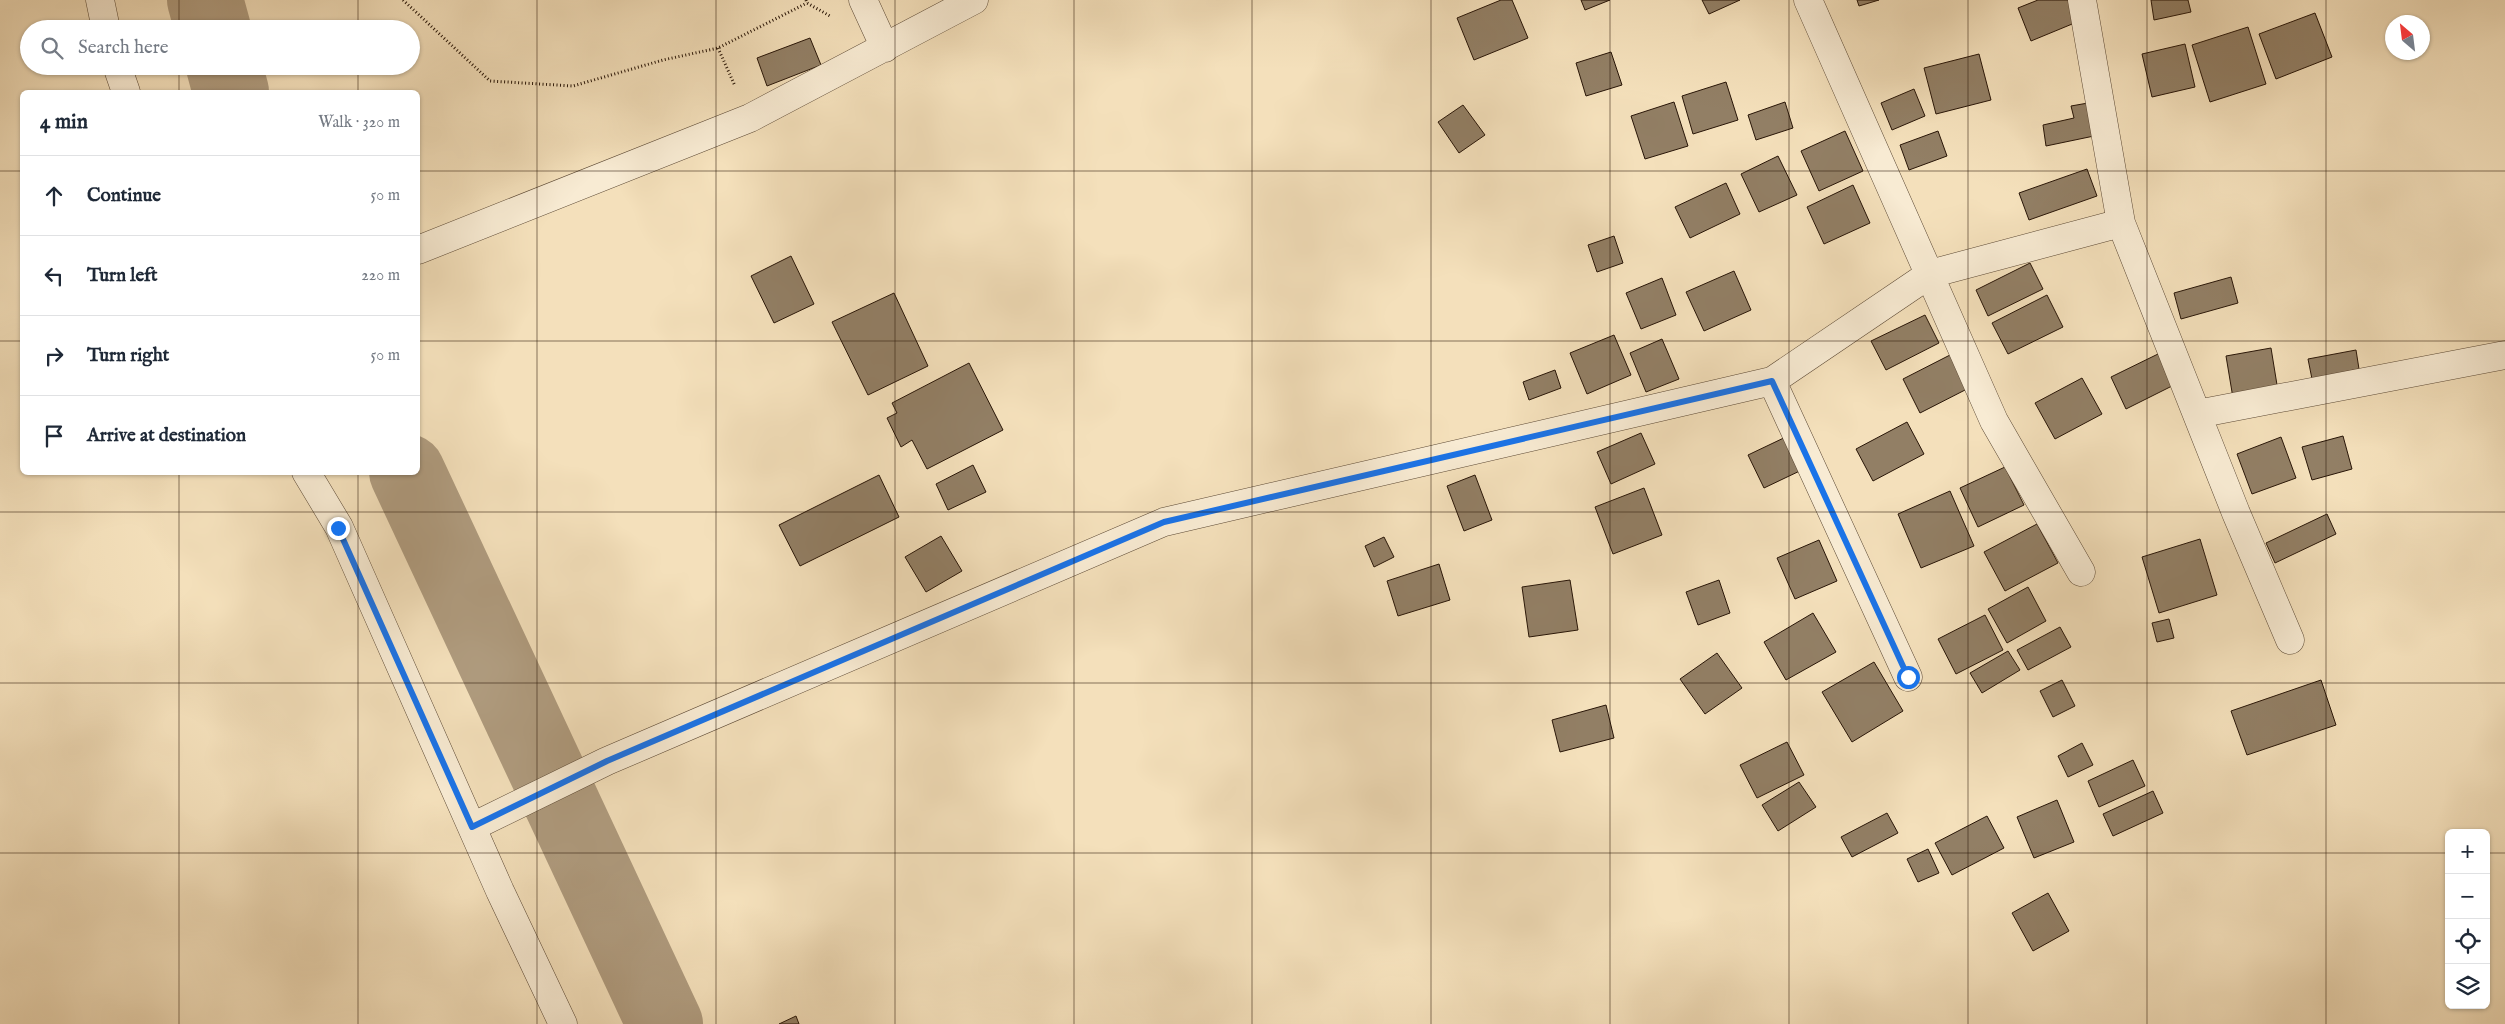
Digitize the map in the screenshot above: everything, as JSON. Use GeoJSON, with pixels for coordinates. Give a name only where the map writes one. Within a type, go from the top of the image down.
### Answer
{"type":"FeatureCollection","features":[{"type":"Feature","properties":{"kind":"street"},"geometry":{"type":"LineString","coordinates":[[100,0],[104,20]]}},
{"type":"Feature","properties":{"kind":"street"},"geometry":{"type":"LineString","coordinates":[[863,0],[885,48]]}},
{"type":"Feature","properties":{"kind":"street"},"geometry":{"type":"LineString","coordinates":[[420,249],[750,118],[974,0]]}},
{"type":"Feature","properties":{"kind":"street"},"geometry":{"type":"LineString","coordinates":[[1808,0],[1994,421],[2081,572]]}},
{"type":"Feature","properties":{"kind":"street"},"geometry":{"type":"LineString","coordinates":[[2082,0],[2121,223],[2290,640]]}},
{"type":"Feature","properties":{"kind":"street"},"geometry":{"type":"LineString","coordinates":[[120,75],[125,90]]}},
{"type":"Feature","properties":{"kind":"street"},"geometry":{"type":"LineString","coordinates":[[472,827],[607,761],[1164,522],[1772,381],[1930,274],[2121,223]]}},
{"type":"Feature","properties":{"kind":"street"},"geometry":{"type":"LineString","coordinates":[[2197,414],[2505,355]]}},
{"type":"Feature","properties":{"kind":"street"},"geometry":{"type":"LineString","coordinates":[[1772,381],[1908,677]]}},
{"type":"Feature","properties":{"kind":"street"},"geometry":{"type":"LineString","coordinates":[[308,475],[338,528],[562,1024]]}},
{"type":"Feature","properties":{"kind":"path"},"geometry":{"type":"LineString","coordinates":[[403,0],[490,81],[573,86],[663,60],[718,48],[807,3]]}},
{"type":"Feature","properties":{"kind":"building"},"geometry":{"type":"Polygon","coordinates":[[[1501,0],[1512,0],[1528,38],[1474,60],[1457,18],[1501,0]]]}},
{"type":"Feature","properties":{"kind":"building"},"geometry":{"type":"Polygon","coordinates":[[[1581,0],[1610,0],[1585,10],[1581,0]]]}},
{"type":"Feature","properties":{"kind":"building"},"geometry":{"type":"Polygon","coordinates":[[[1702,0],[1740,0],[1709,14],[1702,0]]]}},
{"type":"Feature","properties":{"kind":"building"},"geometry":{"type":"Polygon","coordinates":[[[1857,0],[1879,0],[1859,6],[1857,0]]]}},
{"type":"Feature","properties":{"kind":"building"},"geometry":{"type":"Polygon","coordinates":[[[2038,0],[2068,0],[2077,22],[2031,41],[2018,8],[2038,0]]]}},
{"type":"Feature","properties":{"kind":"building"},"geometry":{"type":"Polygon","coordinates":[[[2151,0],[2188,0],[2191,12],[2154,20],[2151,0]]]}},
{"type":"Feature","properties":{"kind":"building"},"geometry":{"type":"Polygon","coordinates":[[[2315,13],[2332,57],[2276,79],[2259,34],[2315,13]]]}},
{"type":"Feature","properties":{"kind":"building"},"geometry":{"type":"Polygon","coordinates":[[[2248,27],[2266,84],[2210,102],[2192,45],[2248,27]]]}},
{"type":"Feature","properties":{"kind":"building"},"geometry":{"type":"Polygon","coordinates":[[[810,38],[821,65],[767,86],[757,58],[810,38]]]}},
{"type":"Feature","properties":{"kind":"building"},"geometry":{"type":"Polygon","coordinates":[[[2185,44],[2195,87],[2152,97],[2142,54],[2185,44]]]}},
{"type":"Feature","properties":{"kind":"building"},"geometry":{"type":"Polygon","coordinates":[[[1611,52],[1622,85],[1586,96],[1576,63],[1611,52]]]}},
{"type":"Feature","properties":{"kind":"building"},"geometry":{"type":"Polygon","coordinates":[[[1979,54],[1991,100],[1936,114],[1924,68],[1979,54]]]}},
{"type":"Feature","properties":{"kind":"building"},"geometry":{"type":"Polygon","coordinates":[[[1726,82],[1738,120],[1693,134],[1682,96],[1726,82]]]}},
{"type":"Feature","properties":{"kind":"building"},"geometry":{"type":"Polygon","coordinates":[[[1914,89],[1925,116],[1892,130],[1881,103],[1914,89]]]}},
{"type":"Feature","properties":{"kind":"building"},"geometry":{"type":"Polygon","coordinates":[[[1674,102],[1688,146],[1645,159],[1631,116],[1674,102]]]}},
{"type":"Feature","properties":{"kind":"building"},"geometry":{"type":"Polygon","coordinates":[[[1785,102],[1793,128],[1756,140],[1748,115],[1785,102]]]}},
{"type":"Feature","properties":{"kind":"building"},"geometry":{"type":"Polygon","coordinates":[[[2088,103],[2094,136],[2046,146],[2043,125],[2074,118],[2071,106],[2088,103]]]}},
{"type":"Feature","properties":{"kind":"building"},"geometry":{"type":"Polygon","coordinates":[[[1463,105],[1485,135],[1459,153],[1438,122],[1463,105]]]}},
{"type":"Feature","properties":{"kind":"building"},"geometry":{"type":"Polygon","coordinates":[[[1845,131],[1863,171],[1819,191],[1801,151],[1845,131]]]}},
{"type":"Feature","properties":{"kind":"building"},"geometry":{"type":"Polygon","coordinates":[[[1938,131],[1947,156],[1909,170],[1900,145],[1938,131]]]}},
{"type":"Feature","properties":{"kind":"building"},"geometry":{"type":"Polygon","coordinates":[[[1778,156],[1797,195],[1759,212],[1741,174],[1778,156]]]}},
{"type":"Feature","properties":{"kind":"building"},"geometry":{"type":"Polygon","coordinates":[[[2087,169],[2097,196],[2029,220],[2019,193],[2087,169]]]}},
{"type":"Feature","properties":{"kind":"building"},"geometry":{"type":"Polygon","coordinates":[[[1726,183],[1740,214],[1690,238],[1675,207],[1726,183]]]}},
{"type":"Feature","properties":{"kind":"building"},"geometry":{"type":"Polygon","coordinates":[[[1853,185],[1870,223],[1824,244],[1807,207],[1853,185]]]}},
{"type":"Feature","properties":{"kind":"building"},"geometry":{"type":"Polygon","coordinates":[[[1614,236],[1623,263],[1597,272],[1588,245],[1614,236]]]}},
{"type":"Feature","properties":{"kind":"building"},"geometry":{"type":"Polygon","coordinates":[[[791,256],[814,304],[774,323],[751,276],[791,256]]]}},
{"type":"Feature","properties":{"kind":"building"},"geometry":{"type":"Polygon","coordinates":[[[2030,263],[2043,289],[1988,316],[1976,290],[2030,263]]]}},
{"type":"Feature","properties":{"kind":"building"},"geometry":{"type":"Polygon","coordinates":[[[1734,271],[1751,310],[1704,331],[1686,292],[1734,271]]]}},
{"type":"Feature","properties":{"kind":"building"},"geometry":{"type":"Polygon","coordinates":[[[2231,277],[2238,303],[2181,319],[2174,293],[2231,277]]]}},
{"type":"Feature","properties":{"kind":"building"},"geometry":{"type":"Polygon","coordinates":[[[1662,278],[1676,315],[1641,329],[1626,293],[1662,278]]]}},
{"type":"Feature","properties":{"kind":"building"},"geometry":{"type":"Polygon","coordinates":[[[894,293],[928,366],[868,395],[832,322],[894,293]]]}},
{"type":"Feature","properties":{"kind":"building"},"geometry":{"type":"Polygon","coordinates":[[[2047,295],[2063,327],[2008,354],[1992,323],[2047,295]]]}},
{"type":"Feature","properties":{"kind":"building"},"geometry":{"type":"Polygon","coordinates":[[[1925,315],[1939,343],[1886,370],[1871,341],[1925,315]]]}},
{"type":"Feature","properties":{"kind":"building"},"geometry":{"type":"Polygon","coordinates":[[[1614,335],[1631,375],[1587,394],[1570,353],[1614,335]]]}},
{"type":"Feature","properties":{"kind":"building"},"geometry":{"type":"Polygon","coordinates":[[[1662,339],[1679,379],[1646,392],[1630,353],[1662,339]]]}},
{"type":"Feature","properties":{"kind":"building"},"geometry":{"type":"Polygon","coordinates":[[[2271,348],[2278,391],[2233,398],[2226,356],[2271,348]]]}},
{"type":"Feature","properties":{"kind":"building"},"geometry":{"type":"Polygon","coordinates":[[[2356,350],[2359,369],[2312,379],[2308,359],[2356,350]]]}},
{"type":"Feature","properties":{"kind":"building"},"geometry":{"type":"Polygon","coordinates":[[[2158,354],[2174,385],[2126,409],[2111,377],[2158,354]]]}},
{"type":"Feature","properties":{"kind":"building"},"geometry":{"type":"Polygon","coordinates":[[[1950,355],[1967,389],[1920,413],[1903,379],[1950,355]]]}},
{"type":"Feature","properties":{"kind":"building"},"geometry":{"type":"Polygon","coordinates":[[[969,363],[1003,430],[927,469],[912,440],[901,447],[887,418],[897,413],[892,403],[969,363]]]}},
{"type":"Feature","properties":{"kind":"building"},"geometry":{"type":"Polygon","coordinates":[[[1555,370],[1561,388],[1529,400],[1523,382],[1555,370]]]}},
{"type":"Feature","properties":{"kind":"building"},"geometry":{"type":"Polygon","coordinates":[[[2082,378],[2102,414],[2055,439],[2035,403],[2082,378]]]}},
{"type":"Feature","properties":{"kind":"building"},"geometry":{"type":"Polygon","coordinates":[[[1907,422],[1924,454],[1873,481],[1856,449],[1907,422]]]}},
{"type":"Feature","properties":{"kind":"building"},"geometry":{"type":"Polygon","coordinates":[[[1641,433],[1655,464],[1611,484],[1597,452],[1641,433]]]}},
{"type":"Feature","properties":{"kind":"building"},"geometry":{"type":"Polygon","coordinates":[[[1790,435],[1806,468],[1764,488],[1748,455],[1790,435]]]}},
{"type":"Feature","properties":{"kind":"building"},"geometry":{"type":"Polygon","coordinates":[[[2343,436],[2352,469],[2312,480],[2302,447],[2343,436]]]}},
{"type":"Feature","properties":{"kind":"building"},"geometry":{"type":"Polygon","coordinates":[[[2281,437],[2296,478],[2252,494],[2237,454],[2281,437]]]}},
{"type":"Feature","properties":{"kind":"building"},"geometry":{"type":"Polygon","coordinates":[[[973,465],[986,492],[948,510],[936,484],[973,465]]]}},
{"type":"Feature","properties":{"kind":"building"},"geometry":{"type":"Polygon","coordinates":[[[2005,467],[2024,505],[1978,527],[1960,488],[2005,467]]]}},
{"type":"Feature","properties":{"kind":"building"},"geometry":{"type":"Polygon","coordinates":[[[879,475],[899,517],[800,566],[779,525],[879,475]]]}},
{"type":"Feature","properties":{"kind":"building"},"geometry":{"type":"Polygon","coordinates":[[[1475,475],[1492,520],[1464,531],[1447,486],[1475,475]]]}},
{"type":"Feature","properties":{"kind":"building"},"geometry":{"type":"Polygon","coordinates":[[[1644,488],[1662,535],[1613,554],[1595,507],[1644,488]]]}},
{"type":"Feature","properties":{"kind":"building"},"geometry":{"type":"Polygon","coordinates":[[[1950,491],[1974,546],[1921,568],[1898,514],[1950,491]]]}},
{"type":"Feature","properties":{"kind":"building"},"geometry":{"type":"Polygon","coordinates":[[[2327,514],[2336,534],[2275,563],[2266,543],[2327,514]]]}},
{"type":"Feature","properties":{"kind":"building"},"geometry":{"type":"Polygon","coordinates":[[[2037,524],[2058,563],[2005,591],[1984,552],[2037,524]]]}},
{"type":"Feature","properties":{"kind":"building"},"geometry":{"type":"Polygon","coordinates":[[[941,536],[962,571],[926,592],[905,557],[941,536]]]}},
{"type":"Feature","properties":{"kind":"building"},"geometry":{"type":"Polygon","coordinates":[[[1384,537],[1394,557],[1374,567],[1365,546],[1384,537]]]}},
{"type":"Feature","properties":{"kind":"building"},"geometry":{"type":"Polygon","coordinates":[[[2200,539],[2217,595],[2159,613],[2142,557],[2200,539]]]}},
{"type":"Feature","properties":{"kind":"building"},"geometry":{"type":"Polygon","coordinates":[[[1819,540],[1837,581],[1795,599],[1777,558],[1819,540]]]}},
{"type":"Feature","properties":{"kind":"building"},"geometry":{"type":"Polygon","coordinates":[[[1439,564],[1450,600],[1398,616],[1387,581],[1439,564]]]}},
{"type":"Feature","properties":{"kind":"building"},"geometry":{"type":"Polygon","coordinates":[[[1570,580],[1578,630],[1529,637],[1522,587],[1570,580]]]}},
{"type":"Feature","properties":{"kind":"building"},"geometry":{"type":"Polygon","coordinates":[[[1719,580],[1730,613],[1698,625],[1686,592],[1719,580]]]}},
{"type":"Feature","properties":{"kind":"building"},"geometry":{"type":"Polygon","coordinates":[[[2028,587],[2046,621],[2007,643],[1988,609],[2028,587]]]}},
{"type":"Feature","properties":{"kind":"building"},"geometry":{"type":"Polygon","coordinates":[[[1813,613],[1836,652],[1786,680],[1764,642],[1813,613]]]}},
{"type":"Feature","properties":{"kind":"building"},"geometry":{"type":"Polygon","coordinates":[[[1985,615],[2003,650],[1956,674],[1938,639],[1985,615]]]}},
{"type":"Feature","properties":{"kind":"building"},"geometry":{"type":"Polygon","coordinates":[[[2169,619],[2174,638],[2157,642],[2152,623],[2169,619]]]}},
{"type":"Feature","properties":{"kind":"building"},"geometry":{"type":"Polygon","coordinates":[[[2060,627],[2071,647],[2028,670],[2017,650],[2060,627]]]}},
{"type":"Feature","properties":{"kind":"building"},"geometry":{"type":"Polygon","coordinates":[[[2008,651],[2020,670],[1982,693],[1970,673],[2008,651]]]}},
{"type":"Feature","properties":{"kind":"building"},"geometry":{"type":"Polygon","coordinates":[[[1717,653],[1742,688],[1705,714],[1680,679],[1717,653]]]}},
{"type":"Feature","properties":{"kind":"building"},"geometry":{"type":"Polygon","coordinates":[[[1874,662],[1903,711],[1852,742],[1822,692],[1874,662]]]}},
{"type":"Feature","properties":{"kind":"building"},"geometry":{"type":"Polygon","coordinates":[[[2062,680],[2075,706],[2053,717],[2040,691],[2062,680]]]}},
{"type":"Feature","properties":{"kind":"building"},"geometry":{"type":"Polygon","coordinates":[[[2321,680],[2336,725],[2247,755],[2231,711],[2321,680]]]}},
{"type":"Feature","properties":{"kind":"building"},"geometry":{"type":"Polygon","coordinates":[[[1606,705],[1614,738],[1560,752],[1552,720],[1606,705]]]}},
{"type":"Feature","properties":{"kind":"building"},"geometry":{"type":"Polygon","coordinates":[[[1787,742],[1804,775],[1757,798],[1740,765],[1787,742]]]}},
{"type":"Feature","properties":{"kind":"building"},"geometry":{"type":"Polygon","coordinates":[[[2082,743],[2093,765],[2068,777],[2058,756],[2082,743]]]}},
{"type":"Feature","properties":{"kind":"building"},"geometry":{"type":"Polygon","coordinates":[[[2133,760],[2145,786],[2099,807],[2088,781],[2133,760]]]}},
{"type":"Feature","properties":{"kind":"building"},"geometry":{"type":"Polygon","coordinates":[[[1799,782],[1816,807],[1778,831],[1762,805],[1799,782]]]}},
{"type":"Feature","properties":{"kind":"building"},"geometry":{"type":"Polygon","coordinates":[[[2153,791],[2163,813],[2113,836],[2103,814],[2153,791]]]}},
{"type":"Feature","properties":{"kind":"building"},"geometry":{"type":"Polygon","coordinates":[[[2057,800],[2074,842],[2034,858],[2017,817],[2057,800]]]}},
{"type":"Feature","properties":{"kind":"building"},"geometry":{"type":"Polygon","coordinates":[[[1887,813],[1898,833],[1852,857],[1841,837],[1887,813]]]}},
{"type":"Feature","properties":{"kind":"building"},"geometry":{"type":"Polygon","coordinates":[[[1987,816],[2004,848],[1952,875],[1935,843],[1987,816]]]}},
{"type":"Feature","properties":{"kind":"building"},"geometry":{"type":"Polygon","coordinates":[[[1928,849],[1939,873],[1918,882],[1907,859],[1928,849]]]}},
{"type":"Feature","properties":{"kind":"building"},"geometry":{"type":"Polygon","coordinates":[[[2048,893],[2069,931],[2033,951],[2012,913],[2048,893]]]}},
{"type":"Feature","properties":{"kind":"building"},"geometry":{"type":"Polygon","coordinates":[[[796,1016],[799,1024],[779,1024],[796,1016]]]}},
{"type":"Feature","properties":{"kind":"waterway"},"geometry":{"type":"LineString","coordinates":[[205,0],[211,20]]}},
{"type":"Feature","properties":{"kind":"waterway"},"geometry":{"type":"LineString","coordinates":[[226,75],[230,90]]}},
{"type":"Feature","properties":{"kind":"waterway"},"geometry":{"type":"LineString","coordinates":[[408,475],[665,1024]]}},
{"type":"Feature","properties":{"kind":"route"},"geometry":{"type":"LineString","coordinates":[[338,528],[472,827],[607,761],[1164,522],[1772,381],[1908,677]]}}]}
